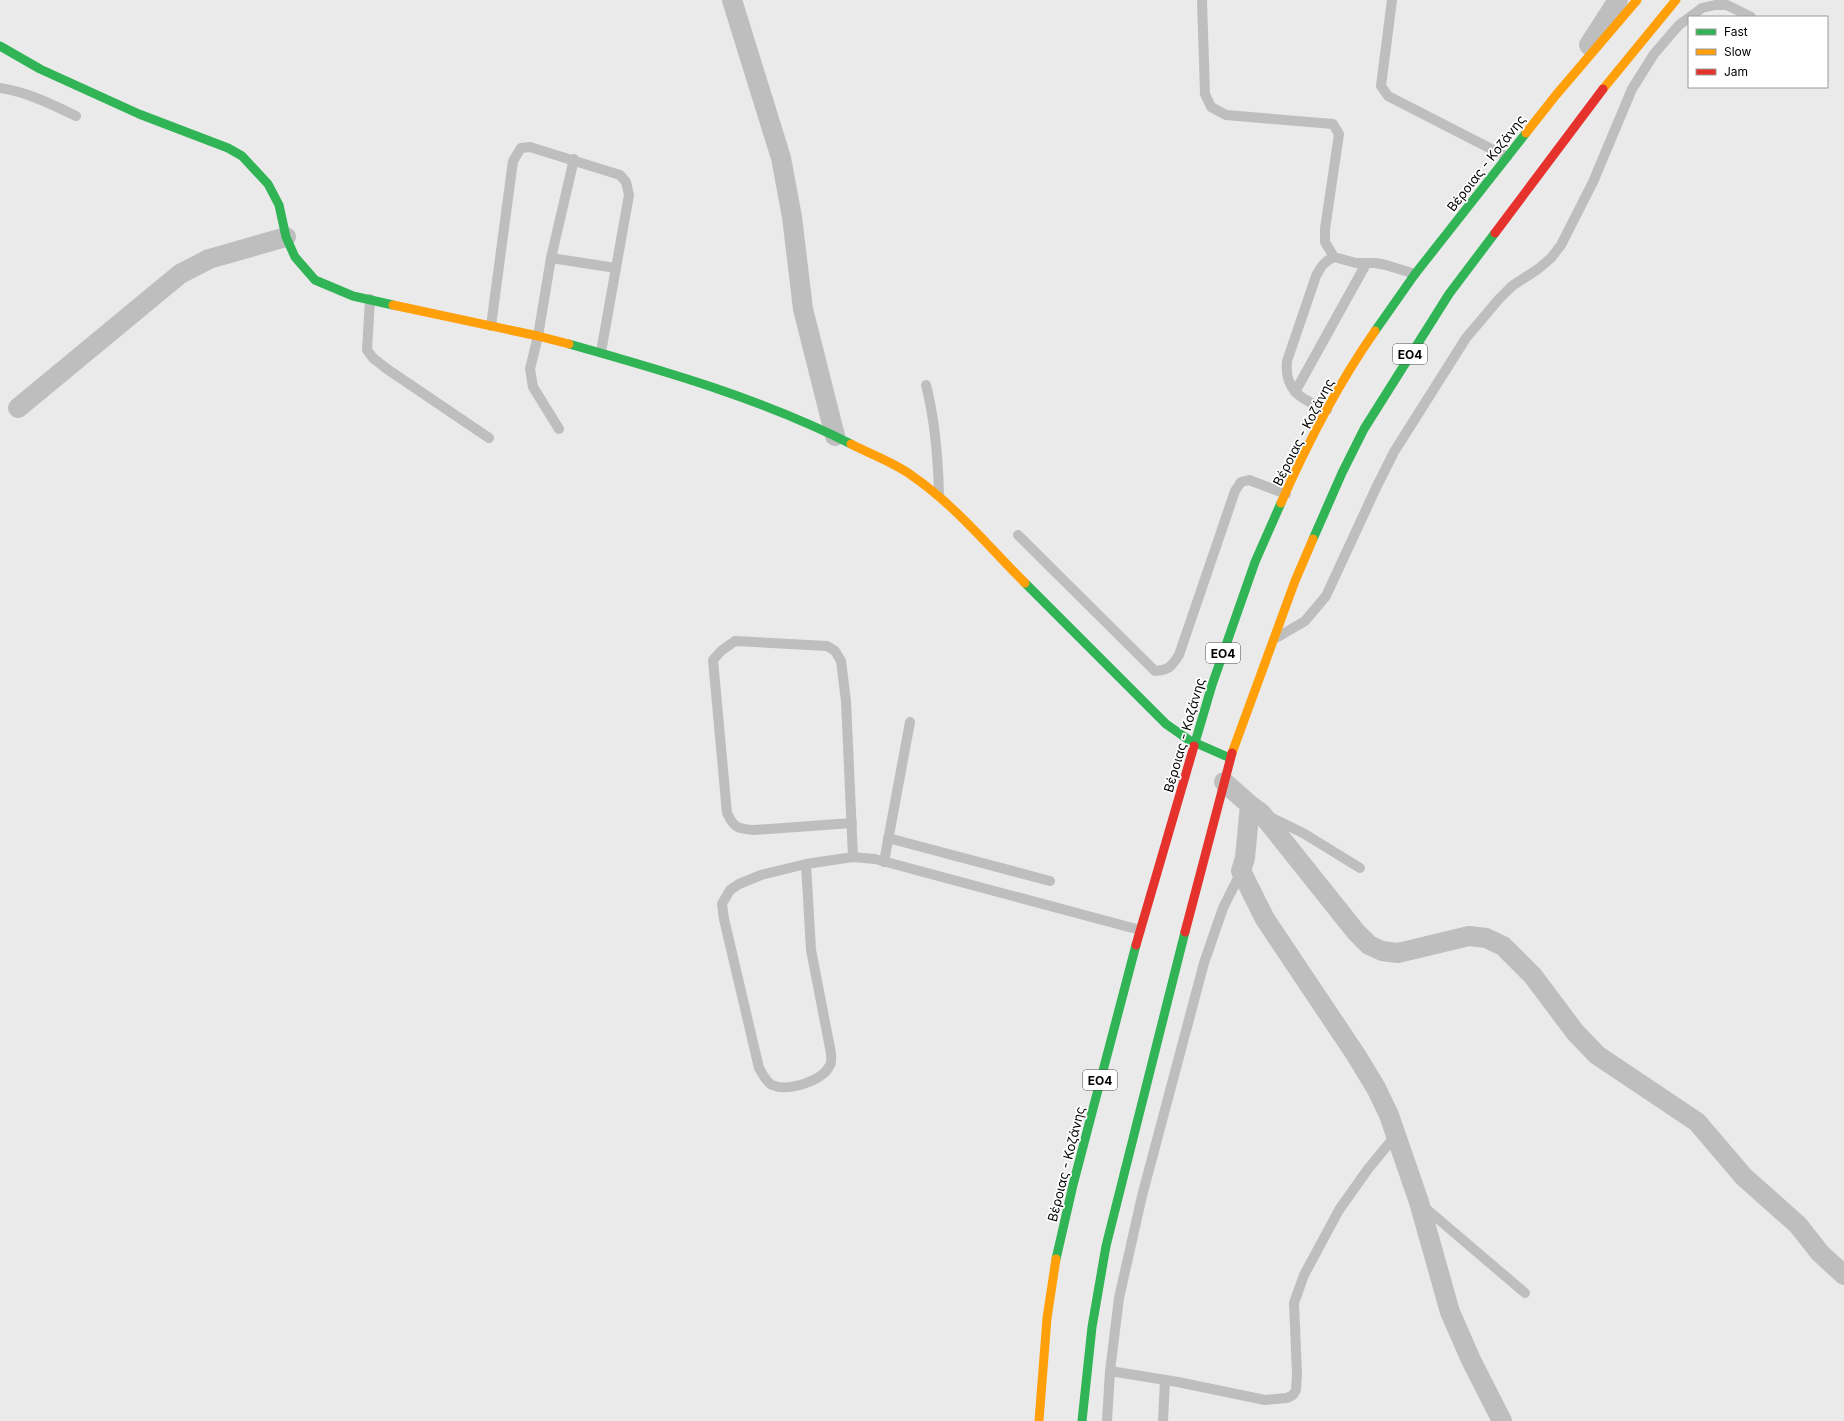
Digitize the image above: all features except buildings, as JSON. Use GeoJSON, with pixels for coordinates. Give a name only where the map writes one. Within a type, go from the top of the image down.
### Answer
{"type":"FeatureCollection","features":[{"type":"Feature","properties":{"kind":"main road","name":"Βέροιας - Κοζάνης"},"geometry":{"type":"LineString","coordinates":[[1039,1421],[1047,1318],[1058,1247],[1140,930],[1212,685],[1255,562],[1303,454],[1361,351],[1415,274],[1507,157],[1556,95],[1637,0]]}},
{"type":"Feature","properties":{"kind":"main road","name":"ΕΟ4"},"geometry":{"type":"LineString","coordinates":[[1082,1421],[1092,1327],[1106,1246],[1133,1135],[1230,758],[1272,640],[1295,581],[1342,473],[1364,429],[1395,377],[1453,287],[1577,121],[1640,42],[1676,0]]}},
{"type":"Feature","properties":{"kind":"main road"},"geometry":{"type":"LineString","coordinates":[[0,46],[40,69],[139,114],[228,148],[242,156],[268,184],[279,205],[286,237],[295,257],[315,280],[353,296],[538,336],[659,369],[738,396],[835,436],[910,474],[939,496],[964,519],[1016,575],[1166,724],[1195,745],[1230,758]]}},
{"type":"Feature","properties":{"kind":"street"},"geometry":{"type":"LineString","coordinates":[[732,0],[781,158],[792,217],[803,309],[835,436]]}},
{"type":"Feature","properties":{"kind":"street"},"geometry":{"type":"LineString","coordinates":[[1556,95],[1618,0]]}},
{"type":"Feature","properties":{"kind":"street"},"geometry":{"type":"LineString","coordinates":[[18,408],[180,274],[209,259],[286,237]]}},
{"type":"Feature","properties":{"kind":"street"},"geometry":{"type":"LineString","coordinates":[[1224,782],[1255,809],[1356,932],[1370,945],[1382,951],[1398,953],[1469,936],[1486,938],[1503,946],[1532,976],[1575,1032],[1597,1054],[1697,1122],[1744,1177],[1798,1225],[1820,1253],[1844,1275]]}},
{"type":"Feature","properties":{"kind":"street"},"geometry":{"type":"LineString","coordinates":[[1255,809],[1241,871],[1265,919],[1356,1055],[1376,1088],[1389,1115],[1419,1202],[1450,1312],[1471,1360],[1502,1421]]}},
{"type":"Feature","properties":{"kind":"lane"},"geometry":{"type":"LineString","coordinates":[[1202,0],[1205,94],[1212,107],[1226,115],[1333,124],[1339,134],[1324,228],[1325,242],[1334,257]]}},
{"type":"Feature","properties":{"kind":"lane"},"geometry":{"type":"LineString","coordinates":[[1392,0],[1381,86],[1388,96],[1507,157]]}},
{"type":"Feature","properties":{"kind":"lane"},"geometry":{"type":"LineString","coordinates":[[1690,16],[1702,8],[1715,5],[1727,5],[1749,16]]}},
{"type":"Feature","properties":{"kind":"lane"},"geometry":{"type":"LineString","coordinates":[[1272,640],[1305,621],[1326,596],[1394,452],[1466,338],[1512,286],[1538,269],[1551,258],[1561,245],[1593,182],[1632,89],[1654,54],[1679,24],[1688,18]]}},
{"type":"Feature","properties":{"kind":"lane"},"geometry":{"type":"LineString","coordinates":[[1640,42],[1654,54]]}},
{"type":"Feature","properties":{"kind":"lane"},"geometry":{"type":"LineString","coordinates":[[0,88],[30,95],[76,116]]}},
{"type":"Feature","properties":{"kind":"lane"},"geometry":{"type":"LineString","coordinates":[[490,326],[513,161],[521,148],[530,147],[574,159],[620,175],[626,182],[629,195],[601,352]]}},
{"type":"Feature","properties":{"kind":"lane"},"geometry":{"type":"LineString","coordinates":[[559,429],[533,387],[530,369],[538,336],[551,258],[574,159]]}},
{"type":"Feature","properties":{"kind":"lane"},"geometry":{"type":"LineString","coordinates":[[1327,410],[1304,400],[1295,392],[1288,382],[1286,371],[1287,361],[1316,276],[1326,261],[1334,257],[1356,263],[1366,264],[1375,262],[1386,264],[1415,274]]}},
{"type":"Feature","properties":{"kind":"lane"},"geometry":{"type":"LineString","coordinates":[[551,258],[616,268]]}},
{"type":"Feature","properties":{"kind":"lane"},"geometry":{"type":"LineString","coordinates":[[1295,392],[1366,264]]}},
{"type":"Feature","properties":{"kind":"lane"},"geometry":{"type":"LineString","coordinates":[[370,299],[367,350],[373,358],[388,370],[489,438]]}},
{"type":"Feature","properties":{"kind":"lane"},"geometry":{"type":"LineString","coordinates":[[926,384],[937,448],[939,496]]}},
{"type":"Feature","properties":{"kind":"lane"},"geometry":{"type":"LineString","coordinates":[[1018,535],[1155,671],[1166,670],[1173,664],[1179,655],[1235,491],[1241,482],[1249,480],[1286,494]]}},
{"type":"Feature","properties":{"kind":"lane"},"geometry":{"type":"LineString","coordinates":[[852,823],[754,830],[740,829],[731,822],[727,813],[714,660],[729,645],[735,642],[827,646],[835,651],[841,661],[846,701],[852,823],[853,857]]}},
{"type":"Feature","properties":{"kind":"lane"},"geometry":{"type":"LineString","coordinates":[[884,862],[910,722]]}},
{"type":"Feature","properties":{"kind":"lane"},"geometry":{"type":"LineString","coordinates":[[1255,809],[1303,833],[1360,868]]}},
{"type":"Feature","properties":{"kind":"lane"},"geometry":{"type":"LineString","coordinates":[[888,838],[1050,881]]}},
{"type":"Feature","properties":{"kind":"lane"},"geometry":{"type":"LineString","coordinates":[[806,864],[811,950],[831,1053],[831,1064],[827,1071],[817,1079],[788,1087],[772,1085],[764,1078],[759,1068],[722,904],[730,890],[739,884],[761,875],[806,864],[853,857],[884,862],[1140,930]]}},
{"type":"Feature","properties":{"kind":"lane"},"geometry":{"type":"LineString","coordinates":[[1107,1421],[1110,1371],[1119,1298],[1142,1196],[1204,963],[1223,908],[1241,871]]}},
{"type":"Feature","properties":{"kind":"lane"},"geometry":{"type":"LineString","coordinates":[[1110,1371],[1165,1380],[1265,1400],[1287,1398],[1293,1394],[1296,1390],[1297,1374],[1294,1303],[1304,1275],[1339,1210],[1368,1169],[1396,1135]]}},
{"type":"Feature","properties":{"kind":"lane"},"geometry":{"type":"LineString","coordinates":[[1419,1202],[1525,1293]]}},
{"type":"Feature","properties":{"kind":"lane"},"geometry":{"type":"LineString","coordinates":[[1162,1421],[1165,1380]]}},
{"type":"Feature","properties":{"kind":"shaded area"},"geometry":{"type":"Polygon","coordinates":[[[0,0],[1844,0],[1844,1421],[0,1421],[0,0]]]}},
{"type":"Feature","properties":{"kind":"traffic: fast"},"geometry":{"type":"LineString","coordinates":[[0,46],[40,69],[139,114],[228,148],[242,156],[268,184],[279,205],[286,237],[295,257],[315,280],[353,296],[393,305]]}},
{"type":"Feature","properties":{"kind":"traffic: fast"},"geometry":{"type":"LineString","coordinates":[[1375,331],[1415,274],[1526,133]]}},
{"type":"Feature","properties":{"kind":"traffic: fast"},"geometry":{"type":"LineString","coordinates":[[1313,539],[1342,473],[1364,429],[1449,294],[1495,233]]}},
{"type":"Feature","properties":{"kind":"traffic: fast"},"geometry":{"type":"LineString","coordinates":[[569,344],[713,387],[783,413],[851,444]]}},
{"type":"Feature","properties":{"kind":"traffic: fast"},"geometry":{"type":"LineString","coordinates":[[1194,746],[1212,685],[1255,562],[1281,503]]}},
{"type":"Feature","properties":{"kind":"traffic: fast"},"geometry":{"type":"LineString","coordinates":[[1025,583],[1166,724],[1189,740],[1230,758]]}},
{"type":"Feature","properties":{"kind":"traffic: fast"},"geometry":{"type":"LineString","coordinates":[[1082,1421],[1092,1327],[1106,1246],[1185,932]]}},
{"type":"Feature","properties":{"kind":"traffic: fast"},"geometry":{"type":"LineString","coordinates":[[1056,1259],[1073,1185],[1136,945]]}},
{"type":"Feature","properties":{"kind":"traffic: slow"},"geometry":{"type":"LineString","coordinates":[[1526,133],[1556,95],[1637,0]]}},
{"type":"Feature","properties":{"kind":"traffic: slow"},"geometry":{"type":"LineString","coordinates":[[1603,89],[1676,0]]}},
{"type":"Feature","properties":{"kind":"traffic: slow"},"geometry":{"type":"LineString","coordinates":[[393,305],[569,344]]}},
{"type":"Feature","properties":{"kind":"traffic: slow"},"geometry":{"type":"LineString","coordinates":[[1281,503],[1301,459],[1336,393],[1361,351],[1375,331]]}},
{"type":"Feature","properties":{"kind":"traffic: slow"},"geometry":{"type":"LineString","coordinates":[[851,444],[897,466],[927,487],[971,526],[1025,583]]}},
{"type":"Feature","properties":{"kind":"traffic: slow"},"geometry":{"type":"LineString","coordinates":[[1232,753],[1295,581],[1313,539]]}},
{"type":"Feature","properties":{"kind":"traffic: slow"},"geometry":{"type":"LineString","coordinates":[[1039,1421],[1047,1318],[1056,1259]]}},
{"type":"Feature","properties":{"kind":"traffic: jam"},"geometry":{"type":"LineString","coordinates":[[1495,233],[1603,89]]}},
{"type":"Feature","properties":{"kind":"traffic: jam"},"geometry":{"type":"LineString","coordinates":[[1136,945],[1194,746]]}},
{"type":"Feature","properties":{"kind":"traffic: jam"},"geometry":{"type":"LineString","coordinates":[[1185,932],[1232,753]]}}]}
